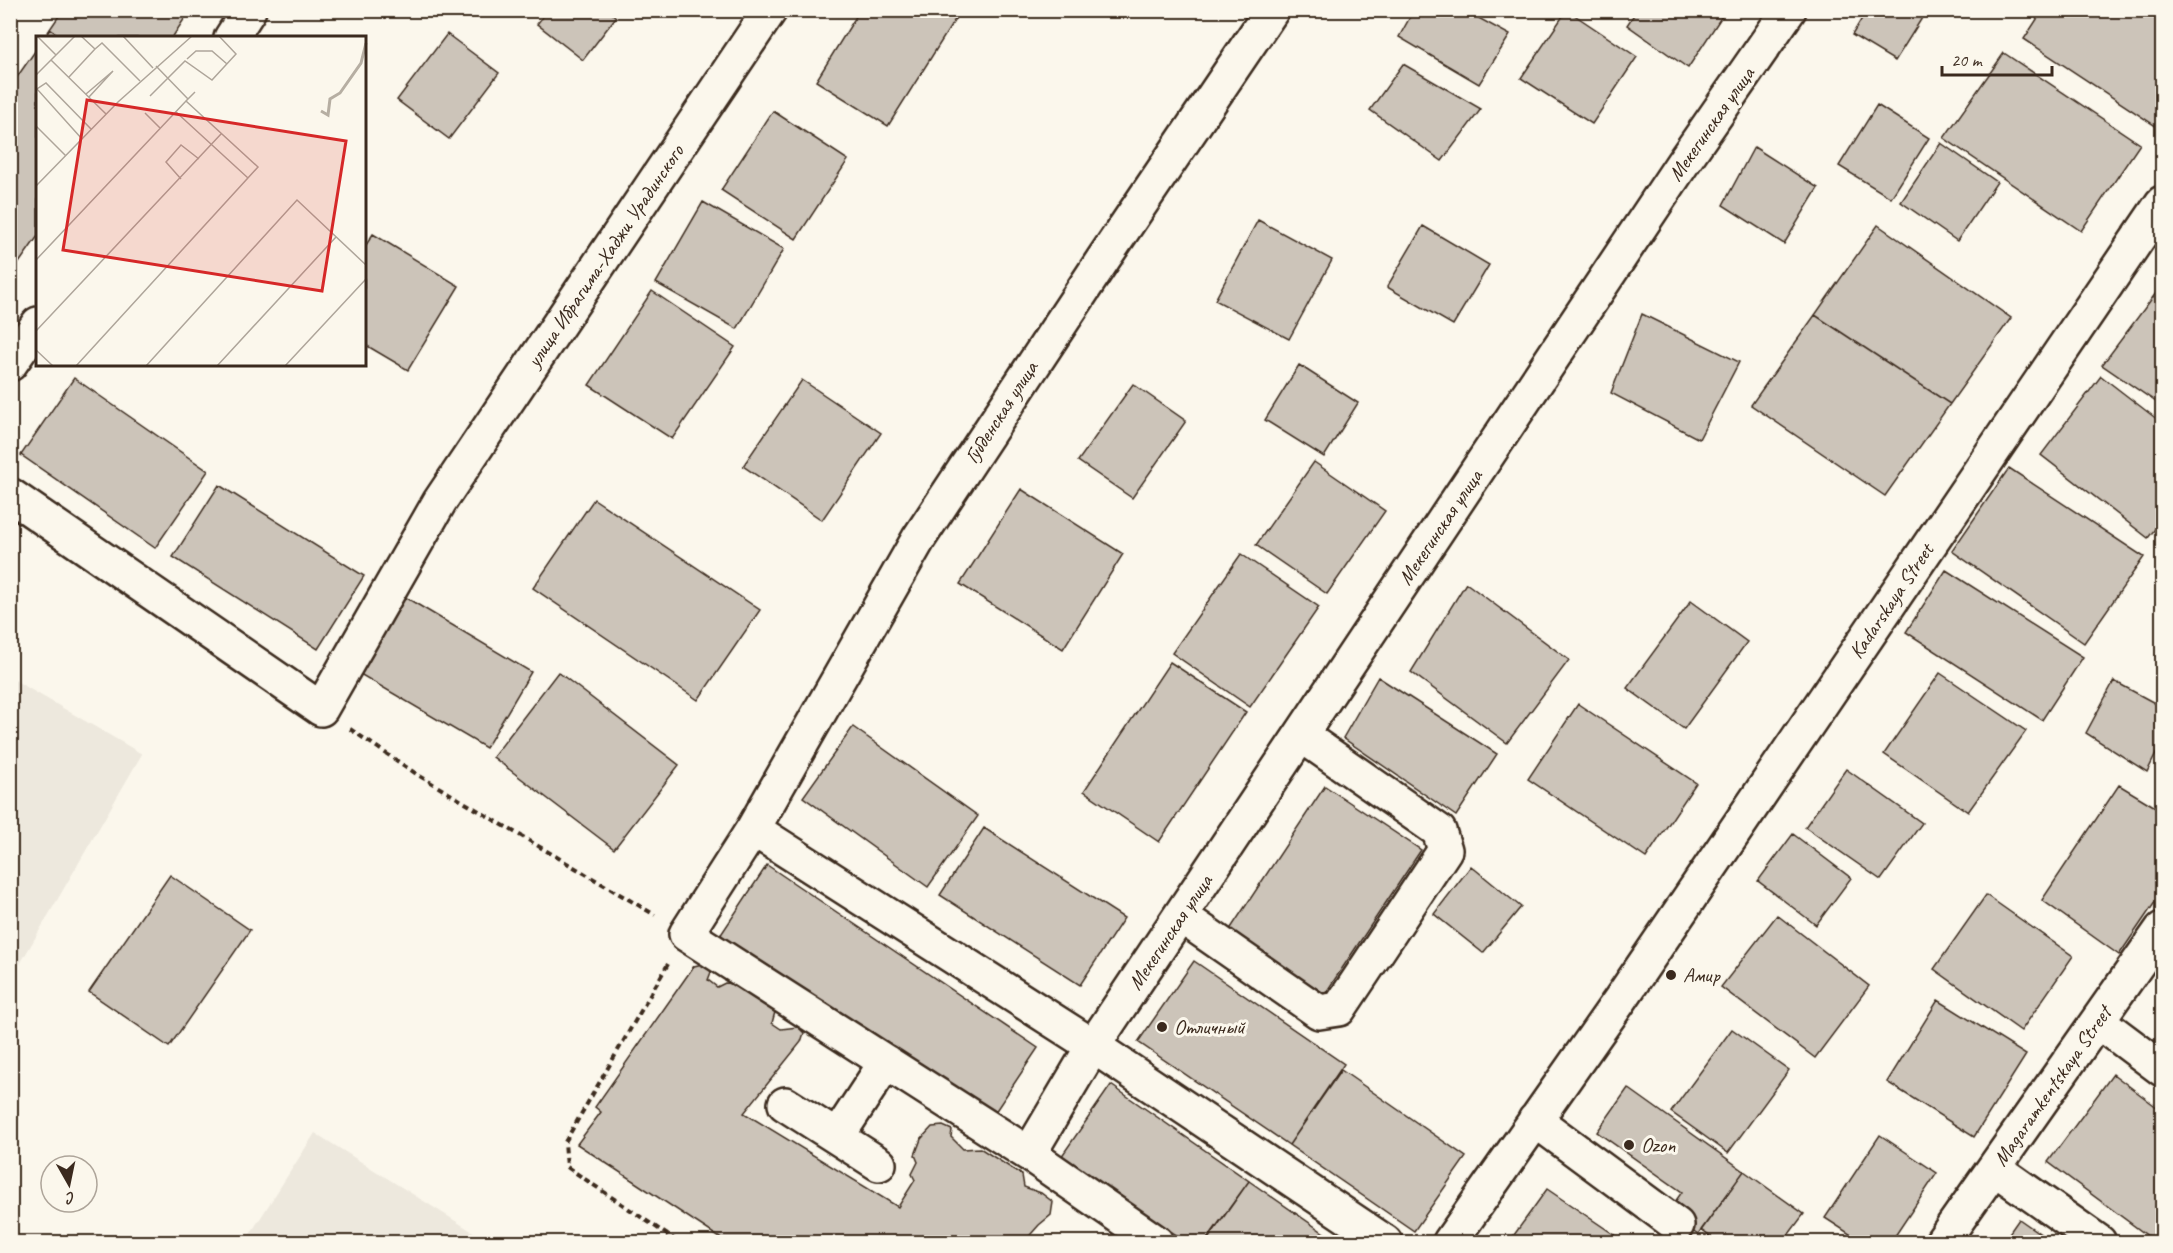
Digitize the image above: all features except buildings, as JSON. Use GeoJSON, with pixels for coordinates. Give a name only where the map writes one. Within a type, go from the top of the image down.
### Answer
{"type":"FeatureCollection","features":[{"type":"Feature","properties":{"kind":"street"},"geometry":{"type":"LineString","coordinates":[[232,36],[249,10]]}},
{"type":"Feature","properties":{"kind":"street","name":"улица Ибрагима-Хаджи Урадинского"},"geometry":{"type":"LineString","coordinates":[[321,709],[440,501],[770,10]]}},
{"type":"Feature","properties":{"kind":"street","name":"Губденская улица"},"geometry":{"type":"LineString","coordinates":[[686,933],[753,829],[919,538],[1104,258],[1272,10]]}},
{"type":"Feature","properties":{"kind":"street","name":"Мекегинская улица"},"geometry":{"type":"LineString","coordinates":[[1029,1154],[1093,1046],[1676,174],[1790,10]]}},
{"type":"Feature","properties":{"kind":"street","name":"Kadarskaya Street"},"geometry":{"type":"LineString","coordinates":[[1450,1242],[1620,1000],[2163,203]]}},
{"type":"Feature","properties":{"kind":"street"},"geometry":{"type":"LineString","coordinates":[[10,364],[36,327]]}},
{"type":"Feature","properties":{"kind":"street"},"geometry":{"type":"LineString","coordinates":[[10,495],[321,709]]}},
{"type":"Feature","properties":{"kind":"street"},"geometry":{"type":"LineString","coordinates":[[1181,915],[1319,1012],[1339,1009],[1445,850],[1438,831],[1301,735]]}},
{"type":"Feature","properties":{"kind":"street"},"geometry":{"type":"LineString","coordinates":[[753,829],[1093,1046],[1385,1242]]}},
{"type":"Feature","properties":{"kind":"street"},"geometry":{"type":"LineString","coordinates":[[686,933],[1029,1154],[1140,1238]]}},
{"type":"Feature","properties":{"kind":"street","name":"Magaramkentskaya Street"},"geometry":{"type":"LineString","coordinates":[[1942,1242],[2161,933]]}},
{"type":"Feature","properties":{"kind":"street"},"geometry":{"type":"LineString","coordinates":[[2098,1021],[2163,1069]]}},
{"type":"Feature","properties":{"kind":"street"},"geometry":{"type":"LineString","coordinates":[[837,1137],[886,1062]]}},
{"type":"Feature","properties":{"kind":"street"},"geometry":{"type":"LineString","coordinates":[[785,1104],[879,1164]]}},
{"type":"Feature","properties":{"kind":"street"},"geometry":{"type":"LineString","coordinates":[[1535,1120],[1677,1225]]}},
{"type":"Feature","properties":{"kind":"street"},"geometry":{"type":"LineString","coordinates":[[1994,1168],[2099,1242]]}},
{"type":"Feature","properties":{"kind":"path"},"geometry":{"type":"LineString","coordinates":[[321,709],[417,775],[686,933],[565,1142],[567,1167],[678,1242]]}},
{"type":"Feature","properties":{"kind":"shaded area"},"geometry":{"type":"Polygon","coordinates":[[[11,678],[142,754],[20,964],[10,959],[11,678]]]}},
{"type":"Feature","properties":{"kind":"shaded area"},"geometry":{"type":"Polygon","coordinates":[[[315,1133],[489,1242],[245,1242],[315,1133]]]}},
{"type":"Feature","properties":{"kind":"place","name":"Амир"},"geometry":{"type":"Point","coordinates":[1671,975]}},
{"type":"Feature","properties":{"kind":"place","name":"Отличный"},"geometry":{"type":"Point","coordinates":[1162,1027]}},
{"type":"Feature","properties":{"kind":"place","name":"Ozon"},"geometry":{"type":"Point","coordinates":[1629,1145]}}]}
